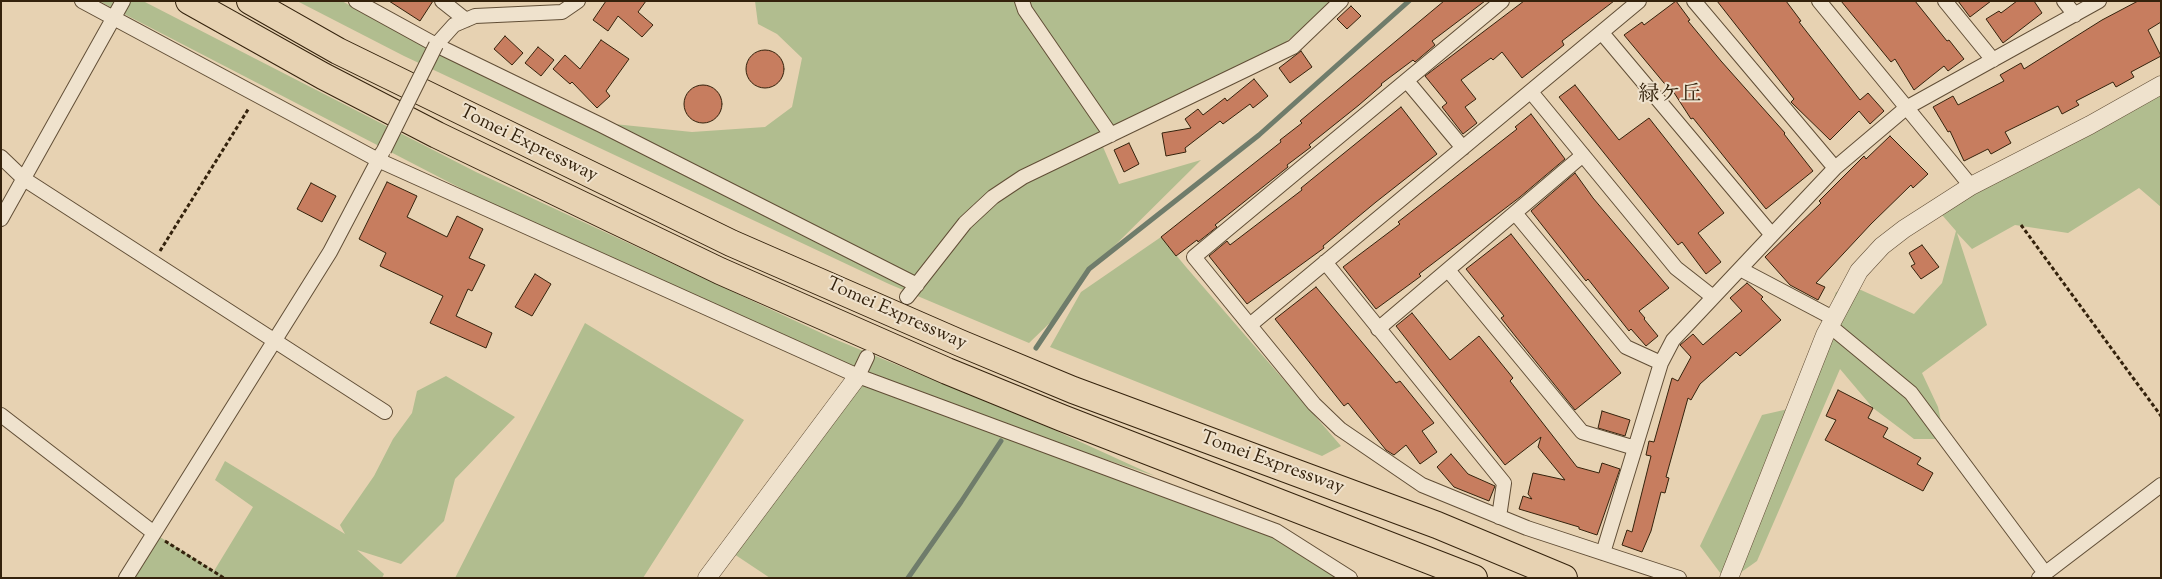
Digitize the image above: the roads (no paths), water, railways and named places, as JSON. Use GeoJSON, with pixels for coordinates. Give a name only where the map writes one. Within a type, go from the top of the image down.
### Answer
{"type":"FeatureCollection","features":[{"type":"Feature","properties":{"kind":"highway","name":"Tomei Expressway"},"geometry":{"type":"LineString","coordinates":[[189,1],[323,76],[437,135],[729,275],[947,371],[1062,418],[1474,578]]}},
{"type":"Feature","properties":{"kind":"highway","name":"Tomei Expressway"},"geometry":{"type":"LineString","coordinates":[[250,1],[389,76],[731,243],[960,344],[1073,390],[1437,525],[1564,578]]}},
{"type":"Feature","properties":{"kind":"highway"},"geometry":{"type":"LineString","coordinates":[[1437,525],[1581,578]]}},
{"type":"Feature","properties":{"kind":"street"},"geometry":{"type":"LineString","coordinates":[[82,1],[118,10],[257,95],[381,155],[858,376],[1276,531],[1350,578]]}},
{"type":"Feature","properties":{"kind":"street"},"geometry":{"type":"LineString","coordinates":[[356,1],[436,45],[601,125],[917,285]]}},
{"type":"Feature","properties":{"kind":"street"},"geometry":{"type":"LineString","coordinates":[[442,1],[466,20]]}},
{"type":"Feature","properties":{"kind":"street"},"geometry":{"type":"LineString","coordinates":[[126,578],[330,252],[436,45],[454,25],[475,16],[562,12],[578,1]]}},
{"type":"Feature","properties":{"kind":"street"},"geometry":{"type":"LineString","coordinates":[[1022,1],[1025,10],[1111,135]]}},
{"type":"Feature","properties":{"kind":"street"},"geometry":{"type":"LineString","coordinates":[[907,296],[965,223],[993,198],[1023,177],[1293,48],[1341,1]]}},
{"type":"Feature","properties":{"kind":"street"},"geometry":{"type":"LineString","coordinates":[[1502,1],[1194,257],[1314,404],[1340,429],[1422,485],[1527,528],[1679,578]]}},
{"type":"Feature","properties":{"kind":"street"},"geometry":{"type":"LineString","coordinates":[[1250,325],[1640,1]]}},
{"type":"Feature","properties":{"kind":"street"},"geometry":{"type":"LineString","coordinates":[[1694,1],[1836,168]]}},
{"type":"Feature","properties":{"kind":"street"},"geometry":{"type":"LineString","coordinates":[[1819,1],[1971,186]]}},
{"type":"Feature","properties":{"kind":"street"},"geometry":{"type":"LineString","coordinates":[[1945,1],[1993,60]]}},
{"type":"Feature","properties":{"kind":"street"},"geometry":{"type":"LineString","coordinates":[[2064,1],[2075,15]]}},
{"type":"Feature","properties":{"kind":"street"},"geometry":{"type":"LineString","coordinates":[[1603,553],[1661,363],[1673,340],[1836,168],[1906,108],[2099,1]]}},
{"type":"Feature","properties":{"kind":"street"},"geometry":{"type":"LineString","coordinates":[[1,219],[118,10]]}},
{"type":"Feature","properties":{"kind":"street"},"geometry":{"type":"LineString","coordinates":[[1602,32],[1772,235]]}},
{"type":"Feature","properties":{"kind":"street"},"geometry":{"type":"LineString","coordinates":[[1406,81],[1463,148]]}},
{"type":"Feature","properties":{"kind":"street"},"geometry":{"type":"LineString","coordinates":[[1729,578],[1832,322],[1859,271],[1882,246],[1904,229],[1971,186],[2090,125],[2161,85]]}},
{"type":"Feature","properties":{"kind":"street"},"geometry":{"type":"LineString","coordinates":[[1531,92],[1676,268],[1714,297]]}},
{"type":"Feature","properties":{"kind":"street"},"geometry":{"type":"LineString","coordinates":[[1378,329],[1583,155]]}},
{"type":"Feature","properties":{"kind":"street"},"geometry":{"type":"LineString","coordinates":[[1,157],[24,179],[385,412]]}},
{"type":"Feature","properties":{"kind":"street"},"geometry":{"type":"LineString","coordinates":[[1515,213],[1626,346],[1661,363]]}},
{"type":"Feature","properties":{"kind":"street"},"geometry":{"type":"LineString","coordinates":[[1325,262],[1504,483],[1499,517]]}},
{"type":"Feature","properties":{"kind":"street"},"geometry":{"type":"LineString","coordinates":[[1740,269],[1832,322],[1911,393],[2042,576],[2161,485]]}},
{"type":"Feature","properties":{"kind":"street"},"geometry":{"type":"LineString","coordinates":[[1448,270],[1582,432],[1635,448]]}},
{"type":"Feature","properties":{"kind":"street"},"geometry":{"type":"LineString","coordinates":[[708,578],[858,376],[867,357]]}},
{"type":"Feature","properties":{"kind":"street"},"geometry":{"type":"LineString","coordinates":[[1,415],[154,533]]}},
{"type":"Feature","properties":{"kind":"waterway"},"geometry":{"type":"LineString","coordinates":[[1036,348],[1089,269],[1259,135],[1409,1]]}},
{"type":"Feature","properties":{"kind":"waterway"},"geometry":{"type":"LineString","coordinates":[[908,578],[1001,441]]}},
{"type":"Feature","properties":{"kind":"district","name":"緑ケ丘"},"geometry":{"type":"Point","coordinates":[1670,96]}}]}
